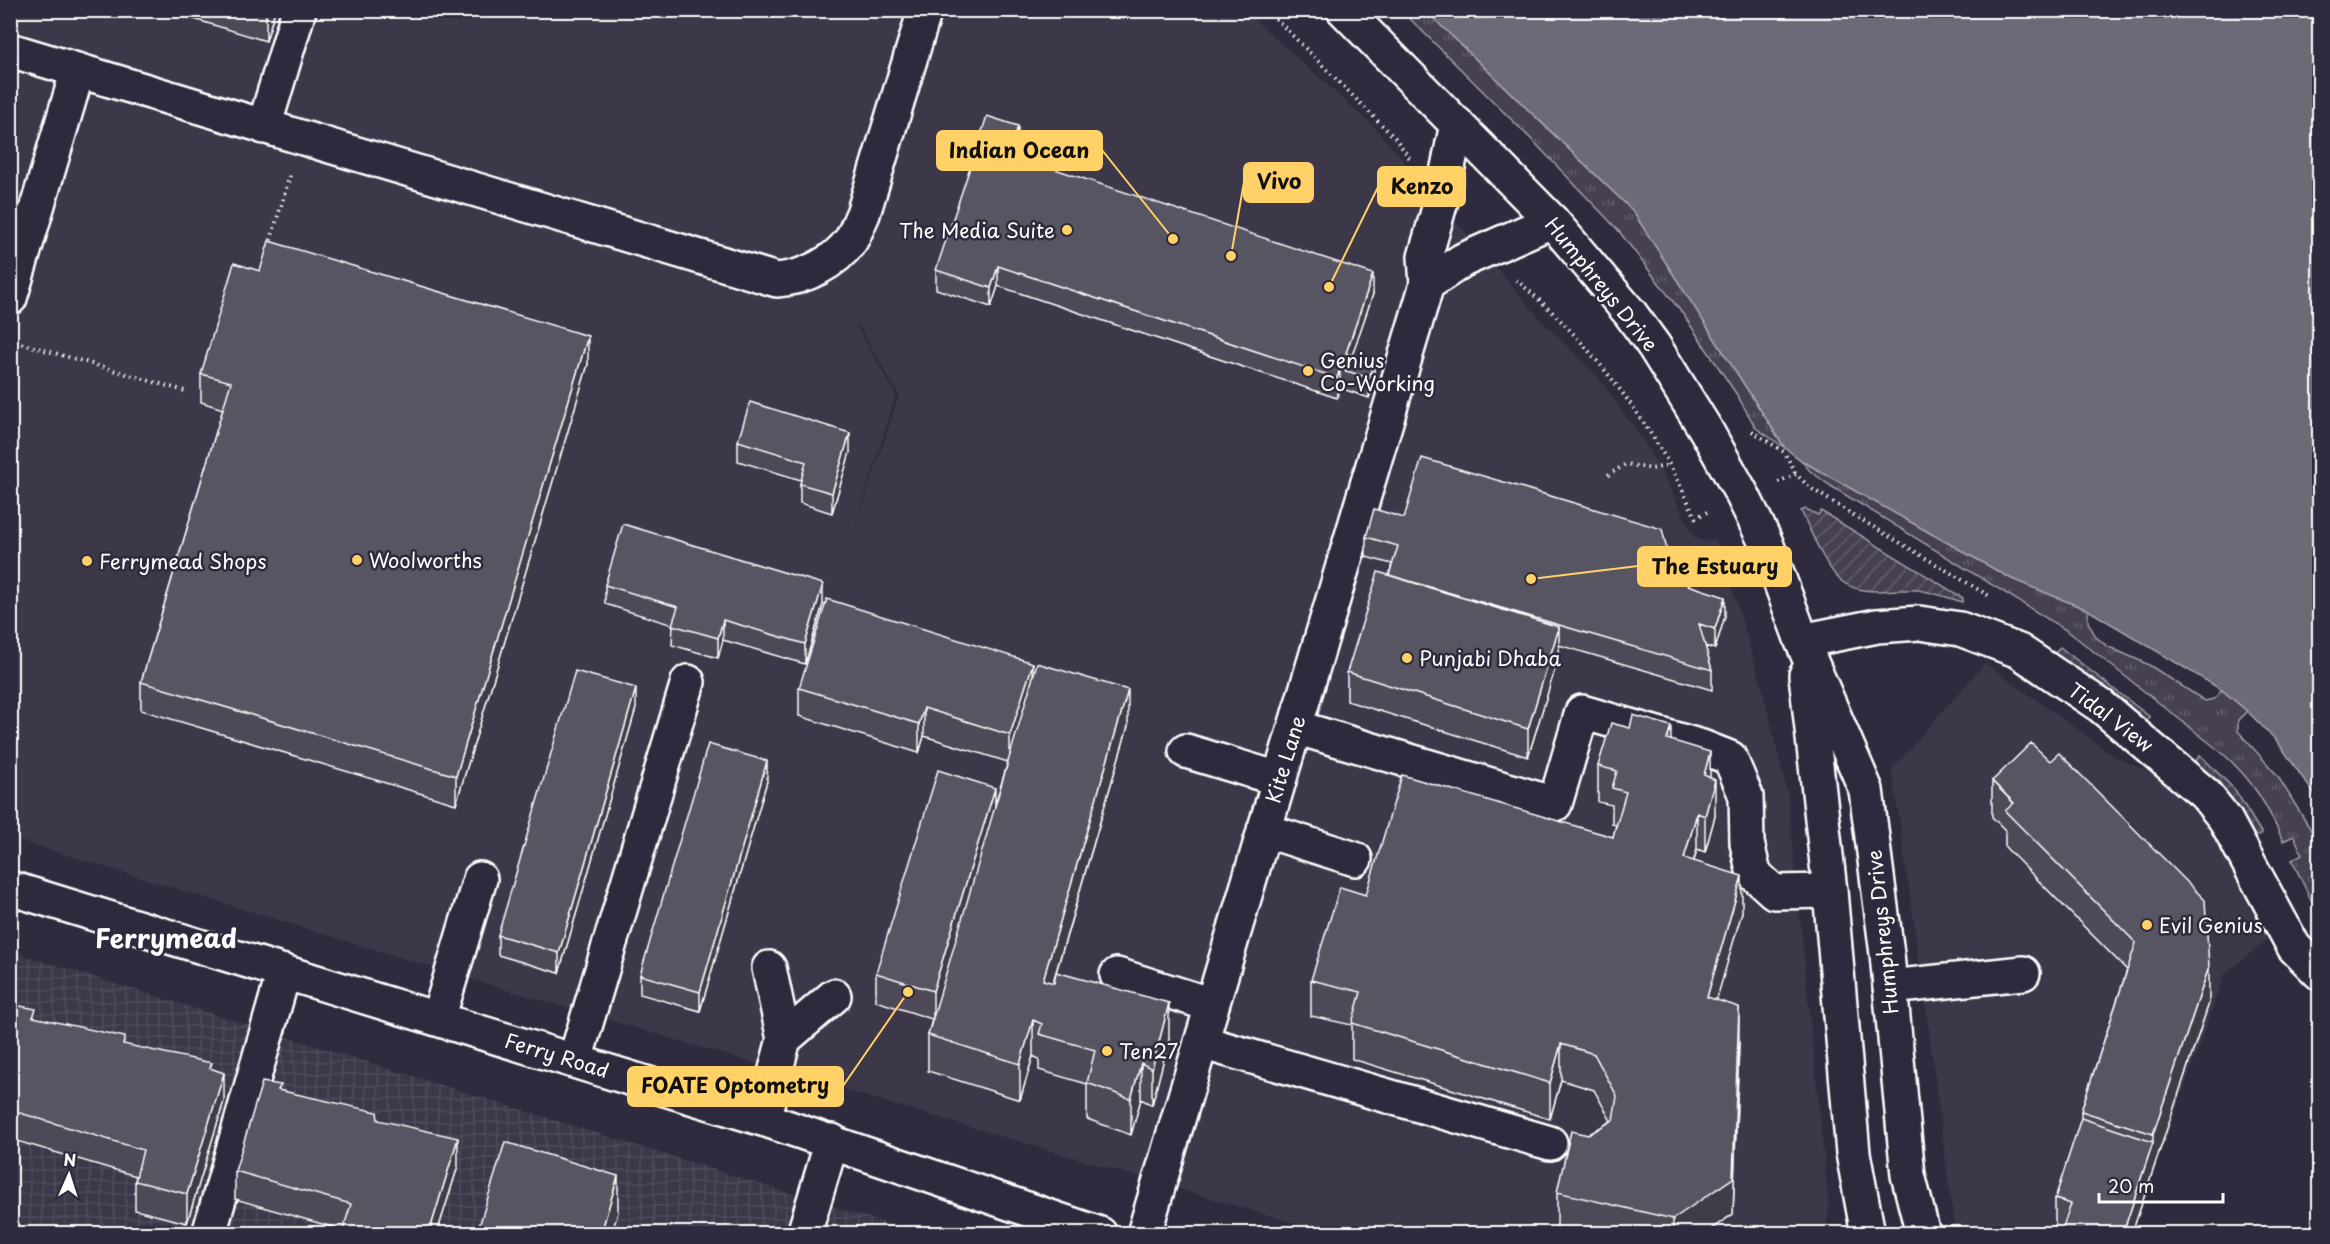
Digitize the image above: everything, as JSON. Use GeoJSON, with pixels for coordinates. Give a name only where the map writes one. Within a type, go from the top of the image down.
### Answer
{"type":"FeatureCollection","features":[{"type":"Feature","properties":{"kind":"main road"},"geometry":{"type":"LineString","coordinates":[[264,127],[299,10]]}},
{"type":"Feature","properties":{"kind":"main road"},"geometry":{"type":"LineString","coordinates":[[10,50],[777,280],[794,278],[813,270],[836,256],[851,240],[863,214],[925,10]]}},
{"type":"Feature","properties":{"kind":"main road","name":"Humphreys Drive"},"geometry":{"type":"LineString","coordinates":[[1344,10],[1552,221],[1630,313],[1654,346],[1706,430],[1766,543],[1803,641],[1866,790],[1890,987],[1908,1175],[1923,1233]]}},
{"type":"Feature","properties":{"kind":"main road"},"geometry":{"type":"LineString","coordinates":[[10,298],[78,70]]}},
{"type":"Feature","properties":{"kind":"main road","name":"Kite Lane"},"geometry":{"type":"LineString","coordinates":[[1144,1233],[1427,284],[1425,257],[1441,201],[1457,124]]}},
{"type":"Feature","properties":{"kind":"main road"},"geometry":{"type":"LineString","coordinates":[[1427,284],[1463,260],[1552,221]]}},
{"type":"Feature","properties":{"kind":"main road","name":"Tidal View"},"geometry":{"type":"LineString","coordinates":[[1803,641],[1876,627],[1919,623],[1960,629],[2019,651],[2101,706],[2205,794],[2225,819],[2294,947],[2319,973]]}},
{"type":"Feature","properties":{"kind":"main road","name":"Humphreys Drive"},"geometry":{"type":"LineString","coordinates":[[1803,641],[1830,891],[1853,1153],[1868,1233]]}},
{"type":"Feature","properties":{"kind":"main road"},"geometry":{"type":"LineString","coordinates":[[575,1060],[688,682]]}},
{"type":"Feature","properties":{"kind":"main road"},"geometry":{"type":"LineString","coordinates":[[1295,727],[1555,804],[1582,712],[1702,747],[1730,758],[1746,796],[1747,843],[1754,874],[1774,892],[1830,891]]}},
{"type":"Feature","properties":{"kind":"main road"},"geometry":{"type":"LineString","coordinates":[[1186,751],[1279,779]]}},
{"type":"Feature","properties":{"kind":"main road"},"geometry":{"type":"LineString","coordinates":[[1264,830],[1355,859]]}},
{"type":"Feature","properties":{"kind":"main road"},"geometry":{"type":"LineString","coordinates":[[438,1019],[480,879]]}},
{"type":"Feature","properties":{"kind":"main road","name":"Ferry Road"},"geometry":{"type":"LineString","coordinates":[[10,888],[763,1119],[1090,1232]]}},
{"type":"Feature","properties":{"kind":"main road"},"geometry":{"type":"LineString","coordinates":[[763,1119],[784,1039],[769,968]]}},
{"type":"Feature","properties":{"kind":"main road"},"geometry":{"type":"LineString","coordinates":[[209,1233],[284,972]]}},
{"type":"Feature","properties":{"kind":"main road"},"geometry":{"type":"LineString","coordinates":[[1890,987],[2023,973]]}},
{"type":"Feature","properties":{"kind":"main road"},"geometry":{"type":"LineString","coordinates":[[1117,975],[1212,1005]]}},
{"type":"Feature","properties":{"kind":"main road"},"geometry":{"type":"LineString","coordinates":[[784,1039],[834,996]]}},
{"type":"Feature","properties":{"kind":"main road"},"geometry":{"type":"LineString","coordinates":[[1201,1042],[1550,1143]]}},
{"type":"Feature","properties":{"kind":"main road"},"geometry":{"type":"LineString","coordinates":[[804,1233],[832,1141]]}},
{"type":"Feature","properties":{"kind":"path"},"geometry":{"type":"LineString","coordinates":[[1268,10],[1395,138],[1413,166]]}},
{"type":"Feature","properties":{"kind":"path"},"geometry":{"type":"LineString","coordinates":[[269,247],[302,138]]}},
{"type":"Feature","properties":{"kind":"path"},"geometry":{"type":"LineString","coordinates":[[1512,277],[1545,307],[1587,351],[1625,397],[1669,465],[1696,518],[1705,513]]}},
{"type":"Feature","properties":{"kind":"path"},"geometry":{"type":"LineString","coordinates":[[10,339],[188,392]]}},
{"type":"Feature","properties":{"kind":"path"},"geometry":{"type":"LineString","coordinates":[[1784,452],[1796,474]]}},
{"type":"Feature","properties":{"kind":"path"},"geometry":{"type":"LineString","coordinates":[[1608,475],[1626,464],[1652,469],[1669,465]]}},
{"type":"Feature","properties":{"kind":"shaded area"},"geometry":{"type":"Polygon","coordinates":[[[10,11],[1245,11],[1374,127],[1545,324],[1599,378],[1644,442],[1694,537],[1705,542],[1715,538],[1763,690],[1788,796],[1829,1209],[1825,1233],[1328,1233],[490,985],[11,838],[10,11]],[[858,324],[857,326],[896,395],[849,549],[899,395],[858,324]]]}},
{"type":"Feature","properties":{"kind":"shaded area"},"geometry":{"type":"Polygon","coordinates":[[[1426,11],[2319,11],[2319,801],[2277,741],[2222,690],[2088,610],[2012,579],[1802,461],[1785,448],[1632,210],[1426,11]]]}},
{"type":"Feature","properties":{"kind":"shaded area"},"geometry":{"type":"Polygon","coordinates":[[[1985,663],[2117,758],[2170,781],[2225,830],[2289,922],[2224,975],[2133,1233],[1958,1234],[1954,1226],[1892,769],[1985,663]]]}},
{"type":"Feature","properties":{"kind":"shaded area"},"geometry":{"type":"Polygon","coordinates":[[[10,951],[918,1233],[13,1233],[10,1232],[10,951]]]}},
{"type":"Feature","properties":{"kind":"green space"},"geometry":{"type":"Polygon","coordinates":[[[1402,11],[1426,11],[1632,210],[1785,448],[1756,428],[1685,317],[1618,230],[1536,144],[1402,11]]]}},
{"type":"Feature","properties":{"kind":"green space"},"geometry":{"type":"Polygon","coordinates":[[[1802,461],[2012,579],[2088,610],[2088,622],[2096,637],[2107,646],[2149,665],[2205,701],[2214,699],[2222,690],[2247,711],[2238,720],[2238,731],[2277,775],[2319,843],[2319,911],[2311,900],[2292,860],[2302,854],[2294,836],[2283,841],[2258,793],[2242,772],[2221,752],[2069,632],[1831,486],[1810,471],[1802,461]]]}},
{"type":"Feature","properties":{"kind":"green space"},"geometry":{"type":"Polygon","coordinates":[[[1806,509],[1818,515],[1821,511],[1963,598],[1962,602],[1917,590],[1867,591],[1848,586],[1834,574],[1823,557],[1801,511],[1806,509]]]}},
{"type":"Feature","properties":{"kind":"green space"},"geometry":{"type":"Polygon","coordinates":[[[2060,647],[2150,717],[2145,723],[2055,653],[2060,647]]]}},
{"type":"Feature","properties":{"kind":"green space"},"geometry":{"type":"Polygon","coordinates":[[[2200,755],[2235,790],[2262,834],[2254,838],[2229,796],[2195,762],[2200,755]]]}},
{"type":"Feature","properties":{"kind":"building","name":"The Media Suite"},"geometry":{"type":"Polygon","coordinates":[[[987,116],[1018,126],[1009,154],[1373,274],[1346,353],[1374,363],[1369,378],[1340,369],[1337,378],[998,266],[991,288],[936,270],[987,116]]]}},
{"type":"Feature","properties":{"kind":"building","name":"Woolworths"},"geometry":{"type":"Polygon","coordinates":[[[269,241],[588,336],[456,776],[141,682],[231,382],[201,374],[234,263],[260,271],[269,241]]]}},
{"type":"Feature","properties":{"kind":"building"},"geometry":{"type":"Polygon","coordinates":[[[750,402],[850,433],[832,493],[800,484],[806,462],[738,441],[750,402]]]}},
{"type":"Feature","properties":{"kind":"building"},"geometry":{"type":"Polygon","coordinates":[[[1422,458],[1662,529],[1672,572],[1690,578],[1688,585],[1725,597],[1715,629],[1699,624],[1712,670],[1389,575],[1398,546],[1366,537],[1374,509],[1404,518],[1422,458]]]}},
{"type":"Feature","properties":{"kind":"building"},"geometry":{"type":"Polygon","coordinates":[[[623,524],[823,584],[805,644],[723,620],[718,638],[672,625],[678,607],[605,585],[623,524]]]}},
{"type":"Feature","properties":{"kind":"building"},"geometry":{"type":"Polygon","coordinates":[[[1378,572],[1559,627],[1528,729],[1347,672],[1378,572]]]}},
{"type":"Feature","properties":{"kind":"building"},"geometry":{"type":"Polygon","coordinates":[[[827,599],[1033,663],[1010,735],[924,708],[919,724],[799,688],[827,599]]]}},
{"type":"Feature","properties":{"kind":"building"},"geometry":{"type":"Polygon","coordinates":[[[1037,663],[1128,690],[1043,980],[1054,983],[1056,972],[1169,1003],[1152,1069],[1141,1063],[1131,1099],[1087,1083],[1095,1050],[1039,1034],[1042,1024],[1033,1020],[1020,1064],[928,1035],[1037,663]]]}},
{"type":"Feature","properties":{"kind":"building"},"geometry":{"type":"Polygon","coordinates":[[[575,671],[636,688],[559,953],[498,935],[575,671]]]}},
{"type":"Feature","properties":{"kind":"building"},"geometry":{"type":"Polygon","coordinates":[[[1633,715],[1671,726],[1667,739],[1710,752],[1704,775],[1715,780],[1705,816],[1697,813],[1684,858],[1742,876],[1707,997],[1739,1007],[1733,1178],[1673,1219],[1557,1192],[1571,1131],[1588,1135],[1613,1120],[1617,1096],[1594,1054],[1561,1044],[1550,1083],[1352,1023],[1361,992],[1311,980],[1340,887],[1366,895],[1402,775],[1613,837],[1626,792],[1612,788],[1617,771],[1598,766],[1611,723],[1630,728],[1633,715]]]}},
{"type":"Feature","properties":{"kind":"building"},"geometry":{"type":"Polygon","coordinates":[[[2031,743],[2050,761],[2059,753],[2205,900],[2209,967],[2153,1134],[2081,1111],[2136,943],[2005,811],[2014,803],[1992,781],[2031,743]]]}},
{"type":"Feature","properties":{"kind":"building"},"geometry":{"type":"Polygon","coordinates":[[[708,744],[767,761],[700,992],[640,975],[708,744]]]}},
{"type":"Feature","properties":{"kind":"building"},"geometry":{"type":"Polygon","coordinates":[[[938,770],[995,788],[933,991],[876,973],[938,770]]]}},
{"type":"Feature","properties":{"kind":"building"},"geometry":{"type":"Polygon","coordinates":[[[10,1004],[36,1009],[33,1017],[125,1037],[123,1044],[212,1063],[210,1068],[224,1073],[187,1194],[135,1181],[143,1150],[10,1110],[10,1004]]]}},
{"type":"Feature","properties":{"kind":"building"},"geometry":{"type":"Polygon","coordinates":[[[262,1082],[281,1085],[278,1090],[377,1112],[378,1120],[458,1138],[429,1233],[342,1233],[351,1204],[235,1171],[262,1082]]]}},
{"type":"Feature","properties":{"kind":"building"},"geometry":{"type":"Polygon","coordinates":[[[2081,1118],[2153,1142],[2123,1233],[2061,1233],[2071,1204],[2055,1199],[2081,1118]]]}},
{"type":"Feature","properties":{"kind":"building"},"geometry":{"type":"Polygon","coordinates":[[[505,1142],[618,1176],[601,1233],[477,1233],[505,1142]]]}},
{"type":"Feature","properties":{"kind":"place","name":"The Media Suite"},"geometry":{"type":"Point","coordinates":[1067,230]}},
{"type":"Feature","properties":{"kind":"place","name":"Indian Ocean"},"geometry":{"type":"Point","coordinates":[1173,239]}},
{"type":"Feature","properties":{"kind":"place","name":"Vivo"},"geometry":{"type":"Point","coordinates":[1231,256]}},
{"type":"Feature","properties":{"kind":"place","name":"Kenzo"},"geometry":{"type":"Point","coordinates":[1329,287]}},
{"type":"Feature","properties":{"kind":"place","name":"Genius Co-Working"},"geometry":{"type":"Point","coordinates":[1308,371]}},
{"type":"Feature","properties":{"kind":"place","name":"Woolworths"},"geometry":{"type":"Point","coordinates":[357,560]}},
{"type":"Feature","properties":{"kind":"place","name":"Ferrymead Shops"},"geometry":{"type":"Point","coordinates":[87,561]}},
{"type":"Feature","properties":{"kind":"place","name":"The Estuary"},"geometry":{"type":"Point","coordinates":[1531,579]}},
{"type":"Feature","properties":{"kind":"place","name":"Punjabi Dhaba"},"geometry":{"type":"Point","coordinates":[1407,658]}},
{"type":"Feature","properties":{"kind":"place","name":"Evil Genius"},"geometry":{"type":"Point","coordinates":[2147,925]}},
{"type":"Feature","properties":{"kind":"place","name":"FOATE Optometry"},"geometry":{"type":"Point","coordinates":[908,992]}},
{"type":"Feature","properties":{"kind":"place","name":"Ten27"},"geometry":{"type":"Point","coordinates":[1107,1051]}},
{"type":"Feature","properties":{"kind":"district","name":"Ferrymead"},"geometry":{"type":"Point","coordinates":[166,937]}}]}
